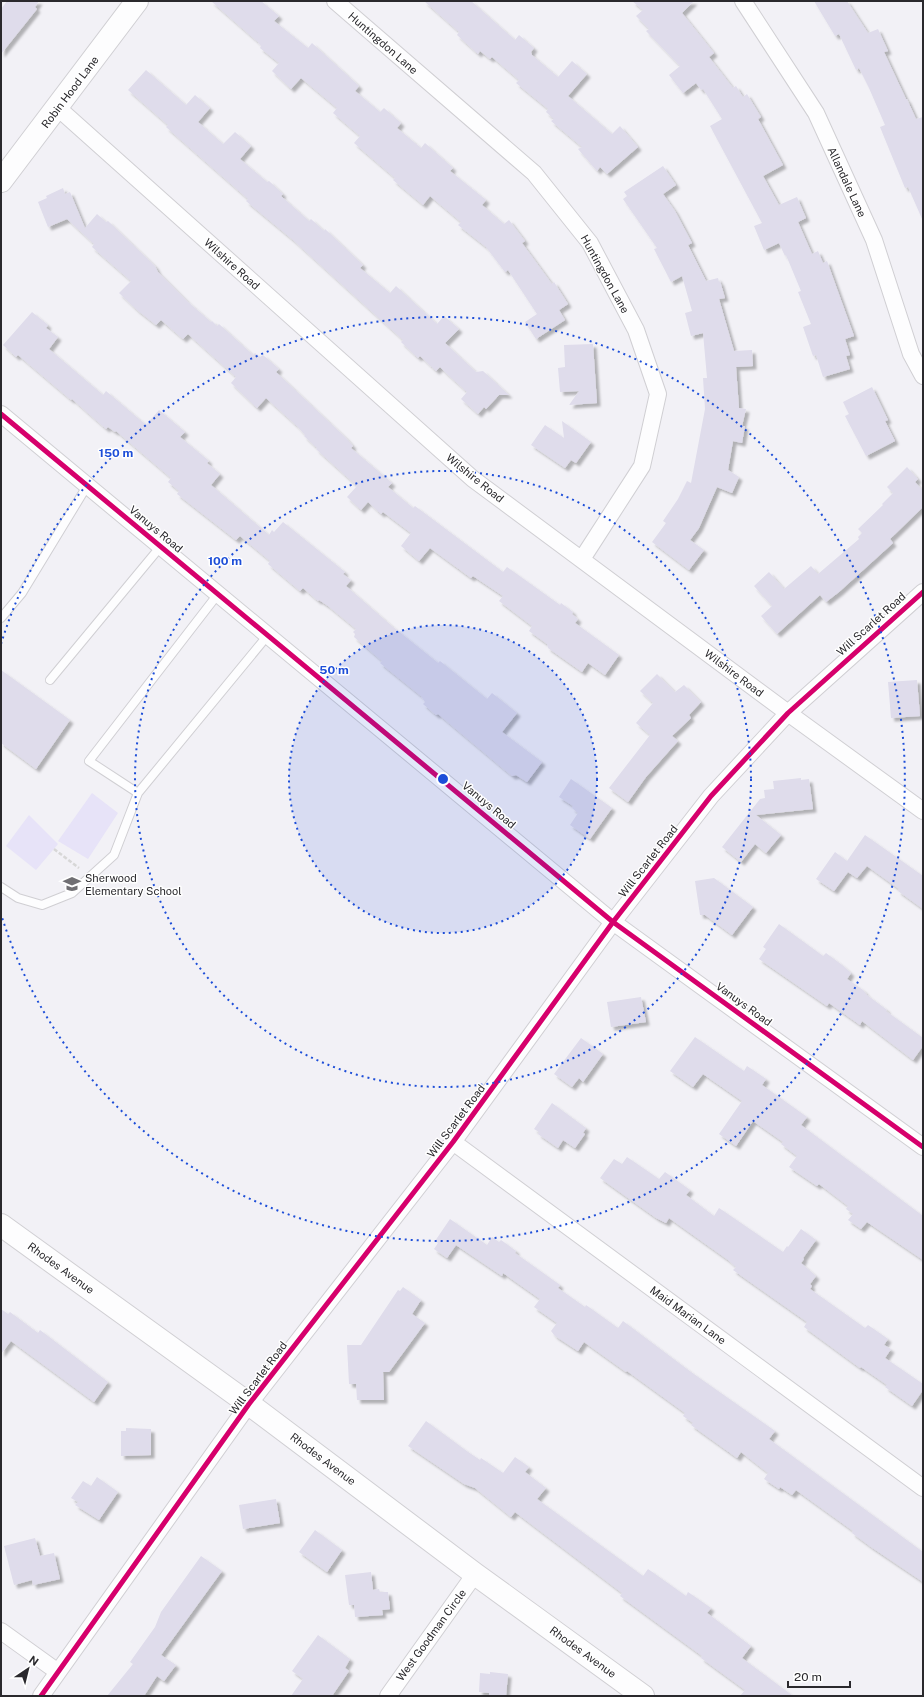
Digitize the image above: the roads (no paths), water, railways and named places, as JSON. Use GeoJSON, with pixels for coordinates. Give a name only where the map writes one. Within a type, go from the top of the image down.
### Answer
{"type":"FeatureCollection","features":[{"type":"Feature","properties":{"kind":"main road","name":"Robin Hood Lane"},"geometry":{"type":"LineString","coordinates":[[1,181],[58,108],[137,1]]}},
{"type":"Feature","properties":{"kind":"main road","name":"Rhodes Avenue"},"geometry":{"type":"LineString","coordinates":[[1,1225],[249,1404],[475,1574],[644,1696]]}},
{"type":"Feature","properties":{"kind":"street","name":"Huntingdon Lane"},"geometry":{"type":"LineString","coordinates":[[335,1],[534,173],[590,243],[636,330],[658,394],[642,466],[582,558]]}},
{"type":"Feature","properties":{"kind":"street","name":"Allandale Lane"},"geometry":{"type":"LineString","coordinates":[[743,1],[816,113],[874,240],[911,354],[923,376]]}},
{"type":"Feature","properties":{"kind":"street","name":"Wilshire Road"},"geometry":{"type":"LineString","coordinates":[[58,108],[473,479],[582,558],[788,713],[923,811]]}},
{"type":"Feature","properties":{"kind":"street","name":"Vanuys Road"},"geometry":{"type":"LineString","coordinates":[[1,414],[614,922],[923,1147]]}},
{"type":"Feature","properties":{"kind":"street","name":"Will Scarlet Road"},"geometry":{"type":"LineString","coordinates":[[41,1696],[249,1404],[453,1142],[614,922],[712,796],[788,713],[923,592]]}},
{"type":"Feature","properties":{"kind":"street","name":"Maid Marian Lane"},"geometry":{"type":"LineString","coordinates":[[453,1142],[923,1488]]}},
{"type":"Feature","properties":{"kind":"street","name":"West Goodman Circle"},"geometry":{"type":"LineString","coordinates":[[388,1696],[475,1574]]}},
{"type":"Feature","properties":{"kind":"street"},"geometry":{"type":"LineString","coordinates":[[1,1631],[58,1672]]}},
{"type":"Feature","properties":{"kind":"lane"},"geometry":{"type":"LineString","coordinates":[[1,618],[22,593],[87,486]]}},
{"type":"Feature","properties":{"kind":"lane"},"geometry":{"type":"LineString","coordinates":[[50,680],[161,546]]}},
{"type":"Feature","properties":{"kind":"lane"},"geometry":{"type":"LineString","coordinates":[[138,793],[89,761],[218,594]]}},
{"type":"Feature","properties":{"kind":"lane"},"geometry":{"type":"LineString","coordinates":[[1,886],[18,898],[42,905],[72,892],[114,855],[138,793],[268,635]]}},
{"type":"Feature","properties":{"kind":"place","name":"Sherwood Elementary School"},"geometry":{"type":"Point","coordinates":[72,884]}}]}
